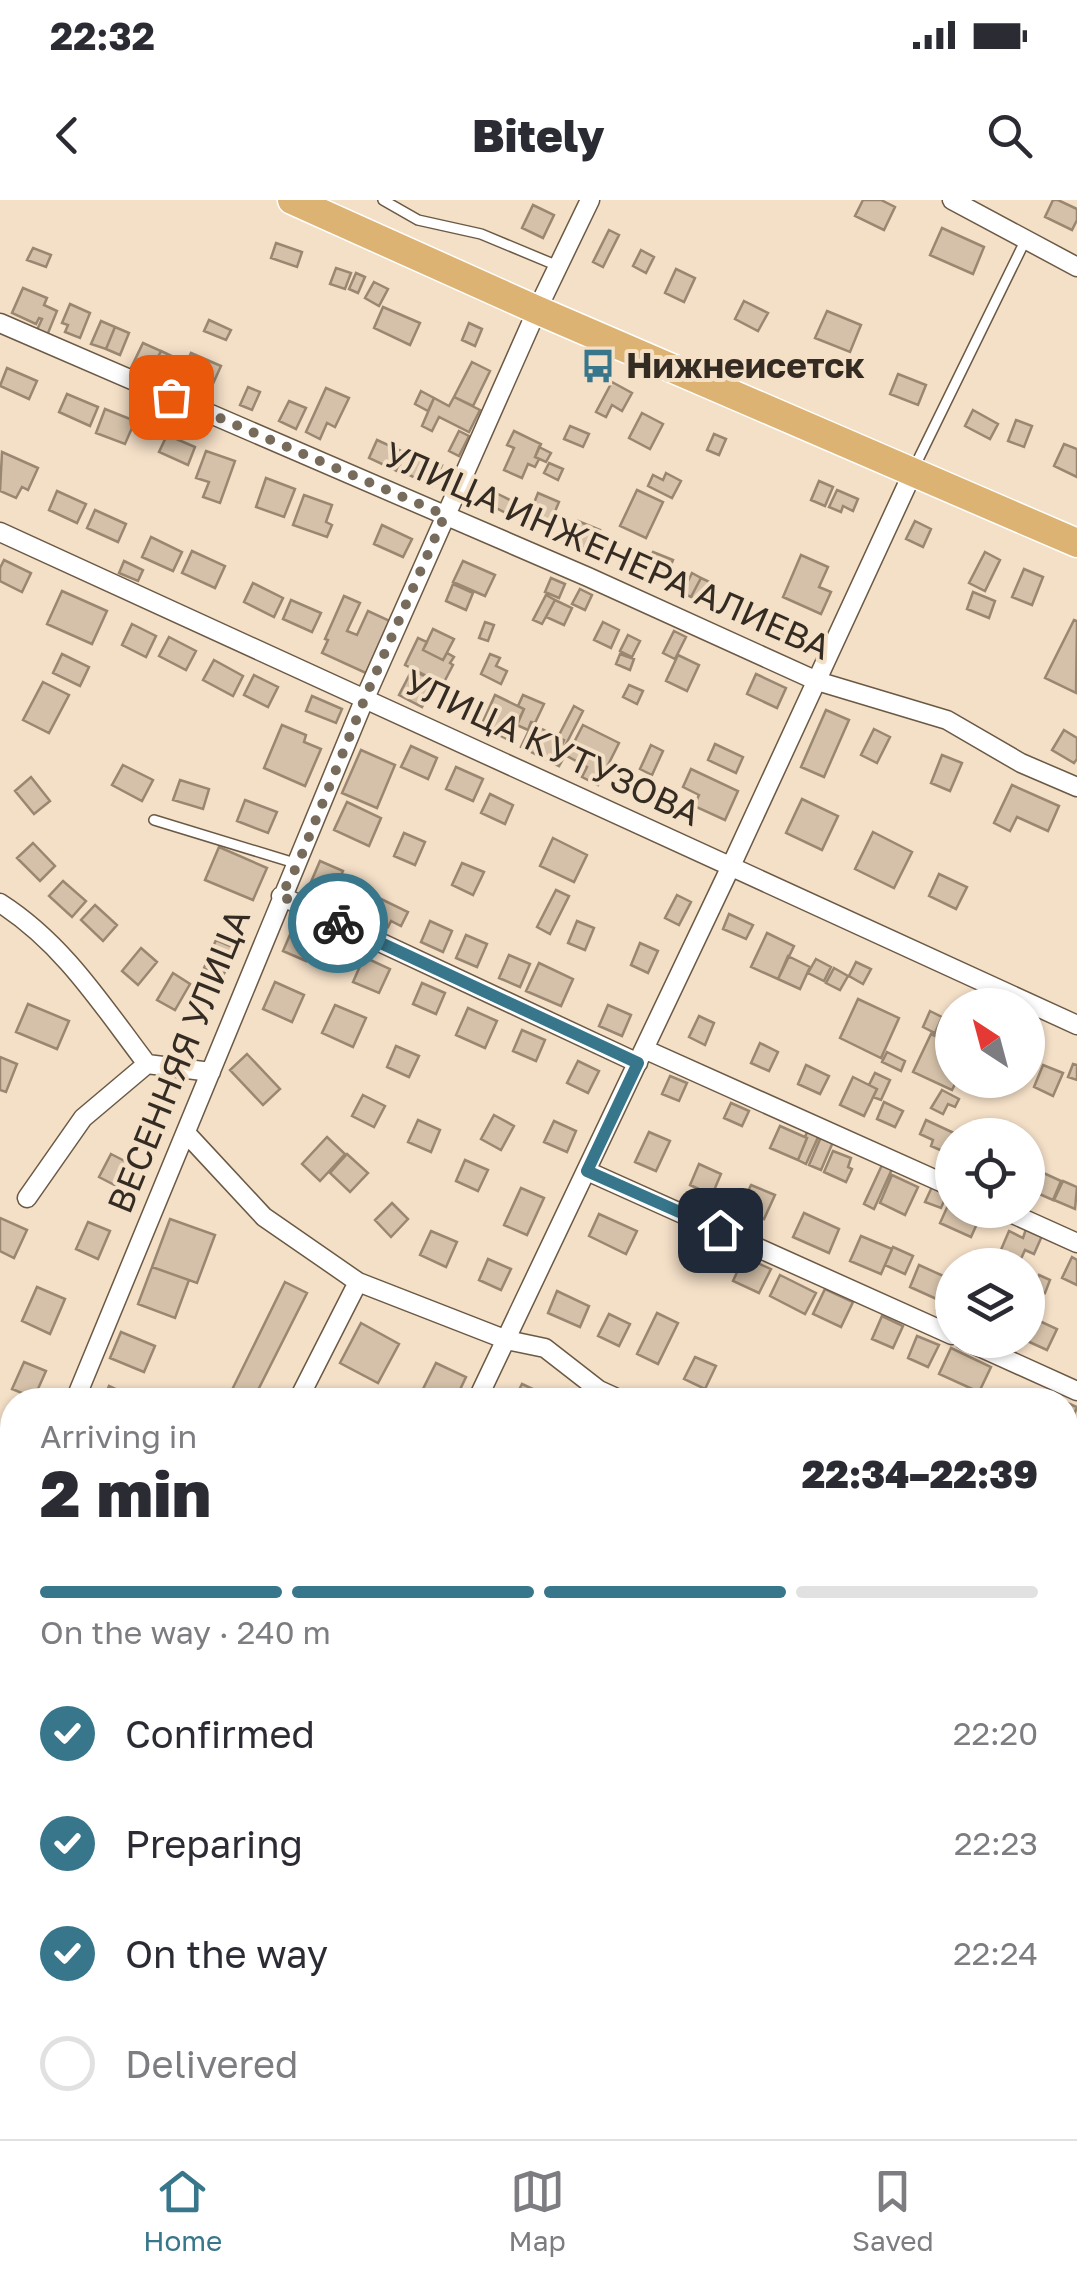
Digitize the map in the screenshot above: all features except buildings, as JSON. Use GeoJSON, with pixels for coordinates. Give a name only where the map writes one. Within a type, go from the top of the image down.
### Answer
{"type":"FeatureCollection","features":[{"type":"Feature","properties":{"kind":"main road"},"geometry":{"type":"LineString","coordinates":[[292,200],[328,207],[537,310],[1077,543]]}},
{"type":"Feature","properties":{"kind":"street","name":"ВЕСЕННЯЯ УЛИЦА"},"geometry":{"type":"LineString","coordinates":[[79,1388],[365,698],[537,310],[590,200]]}},
{"type":"Feature","properties":{"kind":"street"},"geometry":{"type":"LineString","coordinates":[[952,200],[1077,267]]}},
{"type":"Feature","properties":{"kind":"street","name":"УЛИЦА ИНЖЕНЕРА АЛИЕВА"},"geometry":{"type":"LineString","coordinates":[[0,323],[588,577],[817,681],[947,720],[1020,763],[1077,787]]}},
{"type":"Feature","properties":{"kind":"street"},"geometry":{"type":"LineString","coordinates":[[484,1388],[913,472]]}},
{"type":"Feature","properties":{"kind":"street","name":"УЛИЦА КУТУЗОВА"},"geometry":{"type":"LineString","coordinates":[[0,532],[1077,1025]]}},
{"type":"Feature","properties":{"kind":"street"},"geometry":{"type":"LineString","coordinates":[[281,896],[642,1056],[935,1180]]}},
{"type":"Feature","properties":{"kind":"street"},"geometry":{"type":"LineString","coordinates":[[0,903],[28,920],[63,954],[147,1064],[211,1072]]}},
{"type":"Feature","properties":{"kind":"street"},"geometry":{"type":"LineString","coordinates":[[26,1198],[83,1118],[147,1064]]}},
{"type":"Feature","properties":{"kind":"street"},"geometry":{"type":"LineString","coordinates":[[186,1134],[264,1217],[358,1282],[508,1340],[546,1348],[596,1388]]}},
{"type":"Feature","properties":{"kind":"street"},"geometry":{"type":"LineString","coordinates":[[587,1171],[935,1327]]}},
{"type":"Feature","properties":{"kind":"street"},"geometry":{"type":"LineString","coordinates":[[1044,1228],[1077,1243]]}},
{"type":"Feature","properties":{"kind":"street"},"geometry":{"type":"LineString","coordinates":[[304,1388],[358,1282]]}},
{"type":"Feature","properties":{"kind":"street"},"geometry":{"type":"LineString","coordinates":[[1004,1358],[1070,1388]]}},
{"type":"Feature","properties":{"kind":"lane"},"geometry":{"type":"LineString","coordinates":[[383,200],[418,220],[481,234],[558,266]]}},
{"type":"Feature","properties":{"kind":"lane"},"geometry":{"type":"LineString","coordinates":[[913,472],[1026,239]]}},
{"type":"Feature","properties":{"kind":"lane"},"geometry":{"type":"LineString","coordinates":[[154,820],[298,864]]}},
{"type":"Feature","properties":{"kind":"way so far"},"geometry":{"type":"LineString","coordinates":[[171,397],[445,515],[281,896],[338,923]]}},
{"type":"Feature","properties":{"kind":"place","name":"Нижнеисетск"},"geometry":{"type":"Point","coordinates":[598,366]}},
{"type":"Feature","properties":{"kind":"route"},"geometry":{"type":"LineString","coordinates":[[338,923],[638,1063],[587,1171],[720,1230]]}}]}
